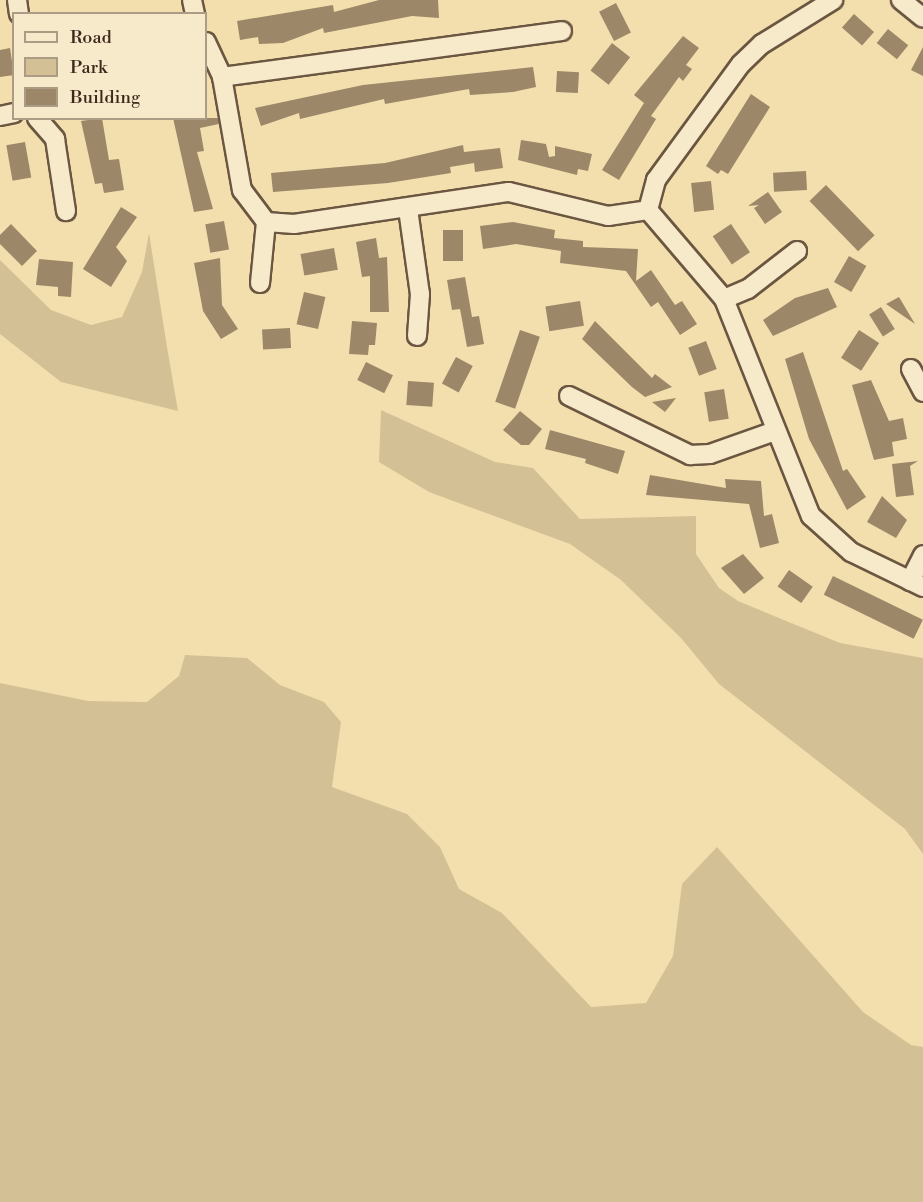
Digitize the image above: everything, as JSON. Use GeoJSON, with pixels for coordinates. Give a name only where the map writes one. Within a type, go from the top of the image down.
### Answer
{"type":"FeatureCollection","features":[{"type":"Feature","properties":{"kind":"street"},"geometry":{"type":"LineString","coordinates":[[648,210],[656,180],[741,64],[762,44],[833,0]]}},
{"type":"Feature","properties":{"kind":"street"},"geometry":{"type":"LineString","coordinates":[[901,0],[923,18]]}},
{"type":"Feature","properties":{"kind":"street"},"geometry":{"type":"LineString","coordinates":[[222,77],[562,31]]}},
{"type":"Feature","properties":{"kind":"street"},"geometry":{"type":"LineString","coordinates":[[207,44],[222,77],[242,190],[266,222],[260,283]]}},
{"type":"Feature","properties":{"kind":"street"},"geometry":{"type":"LineString","coordinates":[[39,120],[55,139],[66,212]]}},
{"type":"Feature","properties":{"kind":"street"},"geometry":{"type":"LineString","coordinates":[[266,222],[294,224],[408,209],[509,192],[608,216],[648,210]]}},
{"type":"Feature","properties":{"kind":"street"},"geometry":{"type":"LineString","coordinates":[[408,209],[420,294],[417,336]]}},
{"type":"Feature","properties":{"kind":"street"},"geometry":{"type":"LineString","coordinates":[[648,210],[724,299],[772,432],[821,529],[851,552],[917,584],[923,555]]}},
{"type":"Feature","properties":{"kind":"street"},"geometry":{"type":"LineString","coordinates":[[724,299],[748,289],[797,251]]}},
{"type":"Feature","properties":{"kind":"street"},"geometry":{"type":"LineString","coordinates":[[911,369],[923,392]]}},
{"type":"Feature","properties":{"kind":"street"},"geometry":{"type":"LineString","coordinates":[[569,396],[690,455],[710,454],[772,432]]}},
{"type":"Feature","properties":{"kind":"green space"},"geometry":{"type":"Polygon","coordinates":[[[149,233],[178,411],[61,382],[0,334],[0,260],[51,310],[91,325],[122,317],[142,272],[149,233]]]}},
{"type":"Feature","properties":{"kind":"green space"},"geometry":{"type":"Polygon","coordinates":[[[381,410],[495,462],[533,468],[580,519],[696,516],[696,554],[719,588],[738,601],[840,643],[923,658],[923,854],[905,829],[719,684],[681,638],[621,580],[570,544],[429,492],[379,462],[381,410]]]}},
{"type":"Feature","properties":{"kind":"green space"},"geometry":{"type":"Polygon","coordinates":[[[185,655],[247,658],[280,685],[324,702],[341,722],[332,787],[407,814],[440,847],[459,889],[502,913],[591,1007],[646,1003],[673,956],[682,884],[717,847],[863,1012],[911,1045],[923,1047],[923,1202],[0,1202],[0,683],[88,701],[147,702],[179,676],[185,655]]]}},
{"type":"Feature","properties":{"kind":"building"},"geometry":{"type":"Polygon","coordinates":[[[379,0],[438,0],[439,18],[412,16],[324,33],[323,28],[283,43],[259,44],[258,37],[240,40],[237,21],[333,5],[334,12],[379,0]]]}},
{"type":"Feature","properties":{"kind":"building"},"geometry":{"type":"Polygon","coordinates":[[[616,3],[631,32],[614,41],[599,12],[616,3]]]}},
{"type":"Feature","properties":{"kind":"building"},"geometry":{"type":"Polygon","coordinates":[[[854,14],[874,32],[862,45],[842,27],[854,14]]]}},
{"type":"Feature","properties":{"kind":"building"},"geometry":{"type":"Polygon","coordinates":[[[888,29],[908,45],[897,59],[877,43],[888,29]]]}},
{"type":"Feature","properties":{"kind":"building"},"geometry":{"type":"Polygon","coordinates":[[[683,36],[699,48],[686,65],[692,69],[683,81],[679,77],[651,116],[656,119],[619,180],[602,170],[644,103],[634,95],[683,36]]]}},
{"type":"Feature","properties":{"kind":"building"},"geometry":{"type":"Polygon","coordinates":[[[612,43],[630,57],[609,85],[590,71],[612,43]]]}},
{"type":"Feature","properties":{"kind":"building"},"geometry":{"type":"Polygon","coordinates":[[[923,47],[923,76],[911,70],[923,47]]]}},
{"type":"Feature","properties":{"kind":"building"},"geometry":{"type":"Polygon","coordinates":[[[10,48],[12,75],[0,77],[0,50],[10,48]]]}},
{"type":"Feature","properties":{"kind":"building"},"geometry":{"type":"Polygon","coordinates":[[[533,67],[536,87],[513,92],[470,95],[469,89],[385,104],[384,99],[300,119],[299,113],[261,126],[255,108],[363,85],[533,67]]]}},
{"type":"Feature","properties":{"kind":"building"},"geometry":{"type":"Polygon","coordinates":[[[557,71],[579,72],[578,93],[556,92],[557,71]]]}},
{"type":"Feature","properties":{"kind":"building"},"geometry":{"type":"Polygon","coordinates":[[[751,94],[770,107],[728,174],[721,170],[718,174],[706,166],[751,94]]]}},
{"type":"Feature","properties":{"kind":"building"},"geometry":{"type":"Polygon","coordinates":[[[218,118],[219,124],[200,128],[204,151],[197,152],[213,209],[194,212],[173,120],[218,118]]]}},
{"type":"Feature","properties":{"kind":"building"},"geometry":{"type":"Polygon","coordinates":[[[102,120],[109,160],[119,159],[124,190],[104,193],[102,183],[95,184],[81,121],[102,120]]]}},
{"type":"Feature","properties":{"kind":"building"},"geometry":{"type":"Polygon","coordinates":[[[521,140],[546,144],[549,157],[555,156],[555,146],[592,154],[588,171],[578,169],[577,175],[518,160],[521,140]]]}},
{"type":"Feature","properties":{"kind":"building"},"geometry":{"type":"Polygon","coordinates":[[[25,142],[31,177],[13,181],[6,145],[25,142]]]}},
{"type":"Feature","properties":{"kind":"building"},"geometry":{"type":"Polygon","coordinates":[[[463,145],[464,152],[500,148],[503,168],[475,172],[474,163],[450,167],[451,173],[388,183],[273,192],[271,173],[385,163],[463,145]]]}},
{"type":"Feature","properties":{"kind":"building"},"geometry":{"type":"Polygon","coordinates":[[[806,171],[807,190],[774,192],[773,173],[806,171]]]}},
{"type":"Feature","properties":{"kind":"building"},"geometry":{"type":"Polygon","coordinates":[[[711,181],[714,210],[694,212],[691,183],[711,181]]]}},
{"type":"Feature","properties":{"kind":"building"},"geometry":{"type":"Polygon","coordinates":[[[826,185],[875,235],[858,251],[809,201],[826,185]]]}},
{"type":"Feature","properties":{"kind":"building"},"geometry":{"type":"Polygon","coordinates":[[[768,192],[782,212],[765,224],[754,208],[759,205],[748,206],[768,192]]]}},
{"type":"Feature","properties":{"kind":"building"},"geometry":{"type":"Polygon","coordinates":[[[121,207],[137,217],[116,247],[127,261],[111,287],[83,269],[121,207]]]}},
{"type":"Feature","properties":{"kind":"building"},"geometry":{"type":"Polygon","coordinates":[[[224,221],[229,250],[210,253],[205,224],[224,221]]]}},
{"type":"Feature","properties":{"kind":"building"},"geometry":{"type":"Polygon","coordinates":[[[513,222],[555,230],[554,238],[583,241],[583,247],[638,249],[636,281],[651,270],[675,305],[682,301],[697,324],[680,335],[658,302],[651,307],[626,271],[560,263],[561,251],[516,244],[483,249],[480,226],[513,222]]]}},
{"type":"Feature","properties":{"kind":"building"},"geometry":{"type":"Polygon","coordinates":[[[11,224],[37,251],[22,266],[0,244],[0,235],[11,224]]]}},
{"type":"Feature","properties":{"kind":"building"},"geometry":{"type":"Polygon","coordinates":[[[731,224],[750,252],[732,264],[713,236],[731,224]]]}},
{"type":"Feature","properties":{"kind":"building"},"geometry":{"type":"Polygon","coordinates":[[[443,230],[463,230],[463,261],[443,261],[443,230]]]}},
{"type":"Feature","properties":{"kind":"building"},"geometry":{"type":"Polygon","coordinates":[[[376,238],[379,258],[387,257],[389,312],[370,312],[370,276],[362,277],[356,242],[376,238]]]}},
{"type":"Feature","properties":{"kind":"building"},"geometry":{"type":"Polygon","coordinates":[[[334,248],[338,270],[304,276],[301,254],[334,248]]]}},
{"type":"Feature","properties":{"kind":"building"},"geometry":{"type":"Polygon","coordinates":[[[849,256],[866,266],[851,292],[834,282],[849,256]]]}},
{"type":"Feature","properties":{"kind":"building"},"geometry":{"type":"Polygon","coordinates":[[[220,258],[222,305],[238,329],[221,339],[203,311],[194,263],[220,258]]]}},
{"type":"Feature","properties":{"kind":"building"},"geometry":{"type":"Polygon","coordinates":[[[39,259],[73,262],[71,297],[58,296],[58,287],[36,285],[39,259]]]}},
{"type":"Feature","properties":{"kind":"building"},"geometry":{"type":"Polygon","coordinates":[[[465,277],[472,317],[479,316],[484,344],[467,347],[460,309],[452,310],[447,280],[465,277]]]}},
{"type":"Feature","properties":{"kind":"building"},"geometry":{"type":"Polygon","coordinates":[[[828,288],[837,307],[773,336],[763,320],[795,298],[828,288]]]}},
{"type":"Feature","properties":{"kind":"building"},"geometry":{"type":"Polygon","coordinates":[[[304,292],[325,297],[318,329],[297,324],[304,292]]]}},
{"type":"Feature","properties":{"kind":"building"},"geometry":{"type":"Polygon","coordinates":[[[899,297],[915,324],[886,304],[899,297]]]}},
{"type":"Feature","properties":{"kind":"building"},"geometry":{"type":"Polygon","coordinates":[[[580,301],[584,326],[549,331],[545,306],[580,301]]]}},
{"type":"Feature","properties":{"kind":"building"},"geometry":{"type":"Polygon","coordinates":[[[881,307],[895,329],[883,336],[869,314],[881,307]]]}},
{"type":"Feature","properties":{"kind":"building"},"geometry":{"type":"Polygon","coordinates":[[[352,321],[377,323],[375,345],[369,345],[368,355],[349,354],[352,321]]]}},
{"type":"Feature","properties":{"kind":"building"},"geometry":{"type":"Polygon","coordinates":[[[595,321],[652,378],[655,374],[672,387],[645,397],[632,387],[582,339],[595,321]]]}},
{"type":"Feature","properties":{"kind":"building"},"geometry":{"type":"Polygon","coordinates":[[[290,328],[291,348],[263,349],[262,329],[290,328]]]}},
{"type":"Feature","properties":{"kind":"building"},"geometry":{"type":"Polygon","coordinates":[[[520,330],[540,337],[515,409],[495,402],[520,330]]]}},
{"type":"Feature","properties":{"kind":"building"},"geometry":{"type":"Polygon","coordinates":[[[859,330],[879,343],[861,371],[841,358],[859,330]]]}},
{"type":"Feature","properties":{"kind":"building"},"geometry":{"type":"Polygon","coordinates":[[[706,341],[717,369],[699,376],[688,348],[706,341]]]}},
{"type":"Feature","properties":{"kind":"building"},"geometry":{"type":"Polygon","coordinates":[[[803,352],[843,471],[847,469],[866,497],[847,510],[809,439],[785,359],[803,352]]]}},
{"type":"Feature","properties":{"kind":"building"},"geometry":{"type":"Polygon","coordinates":[[[456,357],[473,366],[459,392],[442,383],[456,357]]]}},
{"type":"Feature","properties":{"kind":"building"},"geometry":{"type":"Polygon","coordinates":[[[366,362],[393,375],[384,393],[357,380],[366,362]]]}},
{"type":"Feature","properties":{"kind":"building"},"geometry":{"type":"Polygon","coordinates":[[[871,380],[889,421],[903,418],[907,439],[892,442],[894,456],[874,460],[852,385],[871,380]]]}},
{"type":"Feature","properties":{"kind":"building"},"geometry":{"type":"Polygon","coordinates":[[[408,381],[434,383],[432,407],[406,405],[408,381]]]}},
{"type":"Feature","properties":{"kind":"building"},"geometry":{"type":"Polygon","coordinates":[[[724,389],[729,419],[709,422],[704,392],[724,389]]]}},
{"type":"Feature","properties":{"kind":"building"},"geometry":{"type":"Polygon","coordinates":[[[676,398],[665,412],[652,402],[676,398]]]}},
{"type":"Feature","properties":{"kind":"building"},"geometry":{"type":"Polygon","coordinates":[[[520,411],[542,429],[529,445],[521,445],[503,430],[520,411]]]}},
{"type":"Feature","properties":{"kind":"building"},"geometry":{"type":"Polygon","coordinates":[[[550,430],[625,451],[618,474],[585,463],[586,459],[545,449],[550,430]]]}},
{"type":"Feature","properties":{"kind":"building"},"geometry":{"type":"Polygon","coordinates":[[[918,461],[910,466],[914,495],[896,497],[892,464],[918,461]]]}},
{"type":"Feature","properties":{"kind":"building"},"geometry":{"type":"Polygon","coordinates":[[[650,475],[726,488],[725,479],[761,481],[764,516],[772,514],[779,543],[760,548],[749,504],[646,495],[650,475]]]}},
{"type":"Feature","properties":{"kind":"building"},"geometry":{"type":"Polygon","coordinates":[[[882,496],[907,520],[896,538],[867,522],[882,496]]]}},
{"type":"Feature","properties":{"kind":"building"},"geometry":{"type":"Polygon","coordinates":[[[743,554],[764,578],[744,594],[721,568],[743,554]]]}},
{"type":"Feature","properties":{"kind":"building"},"geometry":{"type":"Polygon","coordinates":[[[789,570],[813,587],[801,603],[778,586],[789,570]]]}},
{"type":"Feature","properties":{"kind":"building"},"geometry":{"type":"Polygon","coordinates":[[[833,576],[923,620],[914,639],[824,595],[833,576]]]}}]}
